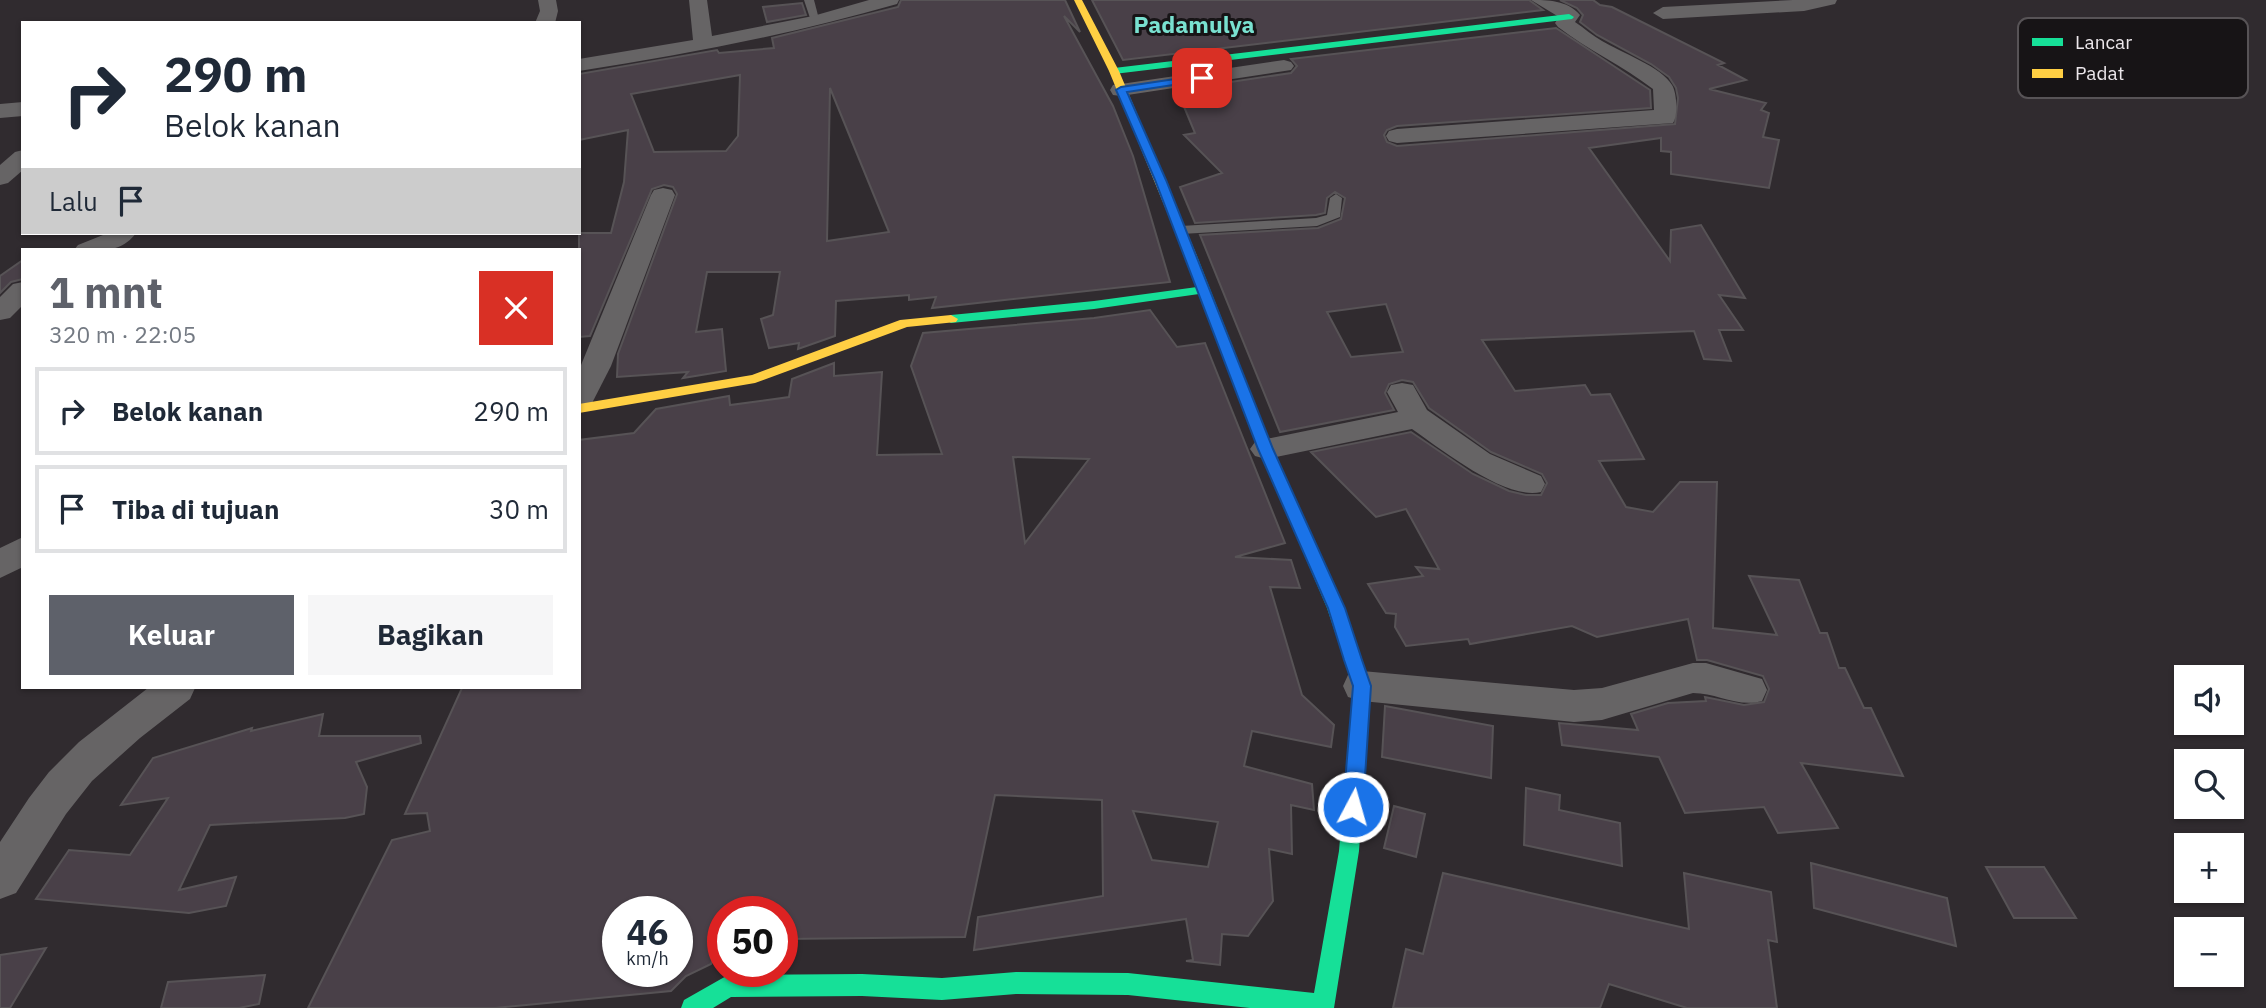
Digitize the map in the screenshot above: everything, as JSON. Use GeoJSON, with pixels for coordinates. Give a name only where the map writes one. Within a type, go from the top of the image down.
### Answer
{"type":"FeatureCollection","features":[{"type":"Feature","properties":{"kind":"street"},"geometry":{"type":"LineString","coordinates":[[545,21],[549,11],[547,0]]}},
{"type":"Feature","properties":{"kind":"street"},"geometry":{"type":"LineString","coordinates":[[698,0],[703,42]]}},
{"type":"Feature","properties":{"kind":"street"},"geometry":{"type":"LineString","coordinates":[[581,65],[653,54],[816,21],[890,0]]}},
{"type":"Feature","properties":{"kind":"street"},"geometry":{"type":"LineString","coordinates":[[692,1008],[716,991],[729,986],[862,985],[942,989],[1016,983],[1128,984],[1323,1006],[1349,851],[1362,686],[1336,608],[1266,449],[1201,290],[1181,230],[1118,80],[1078,0]]}},
{"type":"Feature","properties":{"kind":"street"},"geometry":{"type":"LineString","coordinates":[[1397,136],[1665,118],[1663,87],[1579,33],[1540,0]]}},
{"type":"Feature","properties":{"kind":"street"},"geometry":{"type":"LineString","coordinates":[[1663,13],[1804,5],[1828,0]]}},
{"type":"Feature","properties":{"kind":"street"},"geometry":{"type":"LineString","coordinates":[[1118,80],[1298,47],[1561,17]]}},
{"type":"Feature","properties":{"kind":"street"},"geometry":{"type":"LineString","coordinates":[[1118,80],[1284,66]]}},
{"type":"Feature","properties":{"kind":"street"},"geometry":{"type":"LineString","coordinates":[[0,111],[21,109]]}},
{"type":"Feature","properties":{"kind":"street"},"geometry":{"type":"LineString","coordinates":[[0,178],[21,159]]}},
{"type":"Feature","properties":{"kind":"street"},"geometry":{"type":"LineString","coordinates":[[581,396],[596,366],[663,195]]}},
{"type":"Feature","properties":{"kind":"street"},"geometry":{"type":"LineString","coordinates":[[94,248],[112,242],[121,235]]}},
{"type":"Feature","properties":{"kind":"street"},"geometry":{"type":"LineString","coordinates":[[581,409],[755,379],[905,323],[1094,305],[1201,290]]}},
{"type":"Feature","properties":{"kind":"street"},"geometry":{"type":"LineString","coordinates":[[0,312],[21,292]]}},
{"type":"Feature","properties":{"kind":"street"},"geometry":{"type":"LineString","coordinates":[[1266,449],[1375,429],[1409,404],[1479,461],[1529,484]]}},
{"type":"Feature","properties":{"kind":"street"},"geometry":{"type":"LineString","coordinates":[[0,565],[21,550]]}},
{"type":"Feature","properties":{"kind":"street"},"geometry":{"type":"LineString","coordinates":[[1362,686],[1574,706],[1602,704],[1693,678],[1706,678],[1748,690]]}},
{"type":"Feature","properties":{"kind":"street"},"geometry":{"type":"LineString","coordinates":[[0,879],[52,801],[73,776],[152,705],[175,689]]}},
{"type":"Feature","properties":{"kind":"lane"},"geometry":{"type":"LineString","coordinates":[[809,0],[816,21]]}},
{"type":"Feature","properties":{"kind":"lane"},"geometry":{"type":"LineString","coordinates":[[1181,230],[1317,222],[1332,217],[1336,198]]}},
{"type":"Feature","properties":{"kind":"building"},"geometry":{"type":"Polygon","coordinates":[[[901,0],[1065,0],[1080,32],[1064,16],[1113,106],[1133,156],[1170,282],[932,308],[936,297],[909,300],[909,295],[836,301],[835,336],[798,349],[799,343],[769,348],[761,319],[773,315],[780,272],[707,272],[696,332],[722,329],[726,371],[683,378],[688,372],[617,377],[618,354],[677,194],[673,187],[664,185],[652,189],[590,336],[581,337],[579,235],[611,233],[624,182],[628,130],[581,140],[581,74],[717,50],[719,53],[774,48],[772,38],[898,7],[901,0]],[[740,75],[631,94],[654,152],[726,151],[738,136],[740,75]],[[830,88],[827,241],[889,232],[830,88]]]}},
{"type":"Feature","properties":{"kind":"building"},"geometry":{"type":"Polygon","coordinates":[[[1092,0],[1529,0],[1543,10],[1123,60],[1092,0]]]}},
{"type":"Feature","properties":{"kind":"building"},"geometry":{"type":"Polygon","coordinates":[[[1560,0],[1593,0],[1600,5],[1612,7],[1724,63],[1718,65],[1746,80],[1709,89],[1766,103],[1761,110],[1769,113],[1763,137],[1779,140],[1769,188],[1671,174],[1671,152],[1661,151],[1661,138],[1589,148],[1670,261],[1671,230],[1701,225],[1745,298],[1719,295],[1743,330],[1719,330],[1731,361],[1704,359],[1694,331],[1482,340],[1515,391],[1585,385],[1591,395],[1610,394],[1644,459],[1599,461],[1626,507],[1653,512],[1680,482],[1717,482],[1713,628],[1777,635],[1749,576],[1799,580],[1820,633],[1827,633],[1839,668],[1845,668],[1864,708],[1871,708],[1903,776],[1801,763],[1838,828],[1778,833],[1764,807],[1685,813],[1659,757],[1562,745],[1559,723],[1638,730],[1631,714],[1668,703],[1706,701],[1705,697],[1744,705],[1764,702],[1769,689],[1763,676],[1707,660],[1697,660],[1688,619],[1597,637],[1572,626],[1470,644],[1468,639],[1406,646],[1395,627],[1396,614],[1386,613],[1368,584],[1423,576],[1416,567],[1439,569],[1406,509],[1376,517],[1311,452],[1411,432],[1473,474],[1509,491],[1541,495],[1547,483],[1542,474],[1491,452],[1429,408],[1413,382],[1402,380],[1389,384],[1385,393],[1394,410],[1280,432],[1200,235],[1318,228],[1341,219],[1345,198],[1335,192],[1327,198],[1325,213],[1316,215],[1195,223],[1180,187],[1222,173],[1184,135],[1195,133],[1177,90],[1291,73],[1297,66],[1291,59],[1556,28],[1650,90],[1651,108],[1397,126],[1387,130],[1384,135],[1387,142],[1397,146],[1675,124],[1678,98],[1676,88],[1669,77],[1651,64],[1597,35],[1580,22],[1583,15],[1577,8],[1560,0]],[[1386,304],[1327,312],[1351,357],[1403,352],[1386,304]]]}},
{"type":"Feature","properties":{"kind":"building"},"geometry":{"type":"Polygon","coordinates":[[[802,3],[806,15],[767,22],[763,7],[802,3]]]}},
{"type":"Feature","properties":{"kind":"building"},"geometry":{"type":"Polygon","coordinates":[[[21,261],[21,280],[11,282],[0,293],[0,276],[21,261]]]}},
{"type":"Feature","properties":{"kind":"building"},"geometry":{"type":"Polygon","coordinates":[[[1150,310],[1177,347],[1205,343],[1285,543],[1235,557],[1291,560],[1300,588],[1270,587],[1302,695],[1334,725],[1331,747],[1252,731],[1244,766],[1312,784],[1314,810],[1291,805],[1292,854],[1269,849],[1273,901],[1248,936],[1222,934],[1220,965],[1186,961],[1193,960],[1186,919],[974,950],[978,917],[1103,896],[1102,800],[995,795],[965,937],[798,939],[798,896],[707,896],[707,966],[693,973],[693,896],[602,896],[602,987],[675,987],[671,991],[495,1008],[308,1008],[392,840],[430,831],[427,813],[405,814],[462,689],[581,689],[581,440],[634,433],[656,409],[729,396],[730,405],[789,397],[792,379],[834,363],[834,376],[882,372],[877,455],[942,454],[911,366],[923,333],[1094,318],[1150,310]],[[1013,457],[1025,543],[1089,459],[1013,457]],[[1133,811],[1152,860],[1208,867],[1218,822],[1133,811]]]}},
{"type":"Feature","properties":{"kind":"building"},"geometry":{"type":"Polygon","coordinates":[[[1385,706],[1493,726],[1491,778],[1382,757],[1385,706]]]}},
{"type":"Feature","properties":{"kind":"building"},"geometry":{"type":"Polygon","coordinates":[[[323,714],[319,736],[420,736],[421,743],[356,762],[367,787],[364,814],[345,818],[210,825],[179,890],[236,877],[226,906],[189,913],[36,899],[69,850],[130,855],[168,798],[121,805],[153,758],[252,728],[251,731],[323,714]]]}},
{"type":"Feature","properties":{"kind":"building"},"geometry":{"type":"Polygon","coordinates":[[[1526,788],[1560,795],[1559,810],[1620,823],[1622,866],[1524,845],[1526,788]]]}},
{"type":"Feature","properties":{"kind":"building"},"geometry":{"type":"Polygon","coordinates":[[[1394,806],[1425,814],[1416,857],[1384,848],[1394,806]]]}},
{"type":"Feature","properties":{"kind":"building"},"geometry":{"type":"Polygon","coordinates":[[[1811,863],[1947,898],[1956,946],[1814,908],[1811,863]]]}},
{"type":"Feature","properties":{"kind":"building"},"geometry":{"type":"Polygon","coordinates":[[[1986,867],[2044,867],[2076,918],[2014,918],[1986,867]]]}},
{"type":"Feature","properties":{"kind":"building"},"geometry":{"type":"Polygon","coordinates":[[[1443,873],[1689,929],[1684,873],[1771,892],[1777,942],[1768,940],[1777,1008],[1687,1008],[1609,984],[1600,1008],[1393,1008],[1406,949],[1423,954],[1443,873]]]}},
{"type":"Feature","properties":{"kind":"building"},"geometry":{"type":"Polygon","coordinates":[[[46,948],[10,1008],[0,1008],[0,955],[46,948]]]}},
{"type":"Feature","properties":{"kind":"building"},"geometry":{"type":"Polygon","coordinates":[[[265,975],[259,1004],[239,1008],[161,1008],[168,982],[265,975]]]}},
{"type":"Feature","properties":{"kind":"traffic: fast"},"geometry":{"type":"LineString","coordinates":[[1114,71],[1569,17]]}},
{"type":"Feature","properties":{"kind":"traffic: fast"},"geometry":{"type":"LineString","coordinates":[[1191,256],[1266,449],[1336,608],[1362,686],[1349,851],[1323,1008]]}},
{"type":"Feature","properties":{"kind":"traffic: fast"},"geometry":{"type":"LineString","coordinates":[[951,319],[1094,305],[1201,290]]}},
{"type":"Feature","properties":{"kind":"traffic: fast"},"geometry":{"type":"LineString","coordinates":[[692,1008],[728,986],[862,985],[942,989],[1016,983],[1128,984],[1324,1005]]}},
{"type":"Feature","properties":{"kind":"traffic: slow"},"geometry":{"type":"LineString","coordinates":[[1078,0],[1114,71],[1191,256]]}},
{"type":"Feature","properties":{"kind":"traffic: slow"},"geometry":{"type":"LineString","coordinates":[[581,409],[755,379],[905,323],[951,319]]}},
{"type":"Feature","properties":{"kind":"district","name":"Padamulya"},"geometry":{"type":"Point","coordinates":[1194,25]}},
{"type":"Feature","properties":{"kind":"route"},"geometry":{"type":"LineString","coordinates":[[1202,78],[1121,90],[1161,180],[1201,290],[1266,449],[1336,608],[1362,686],[1353,807]]}}]}
